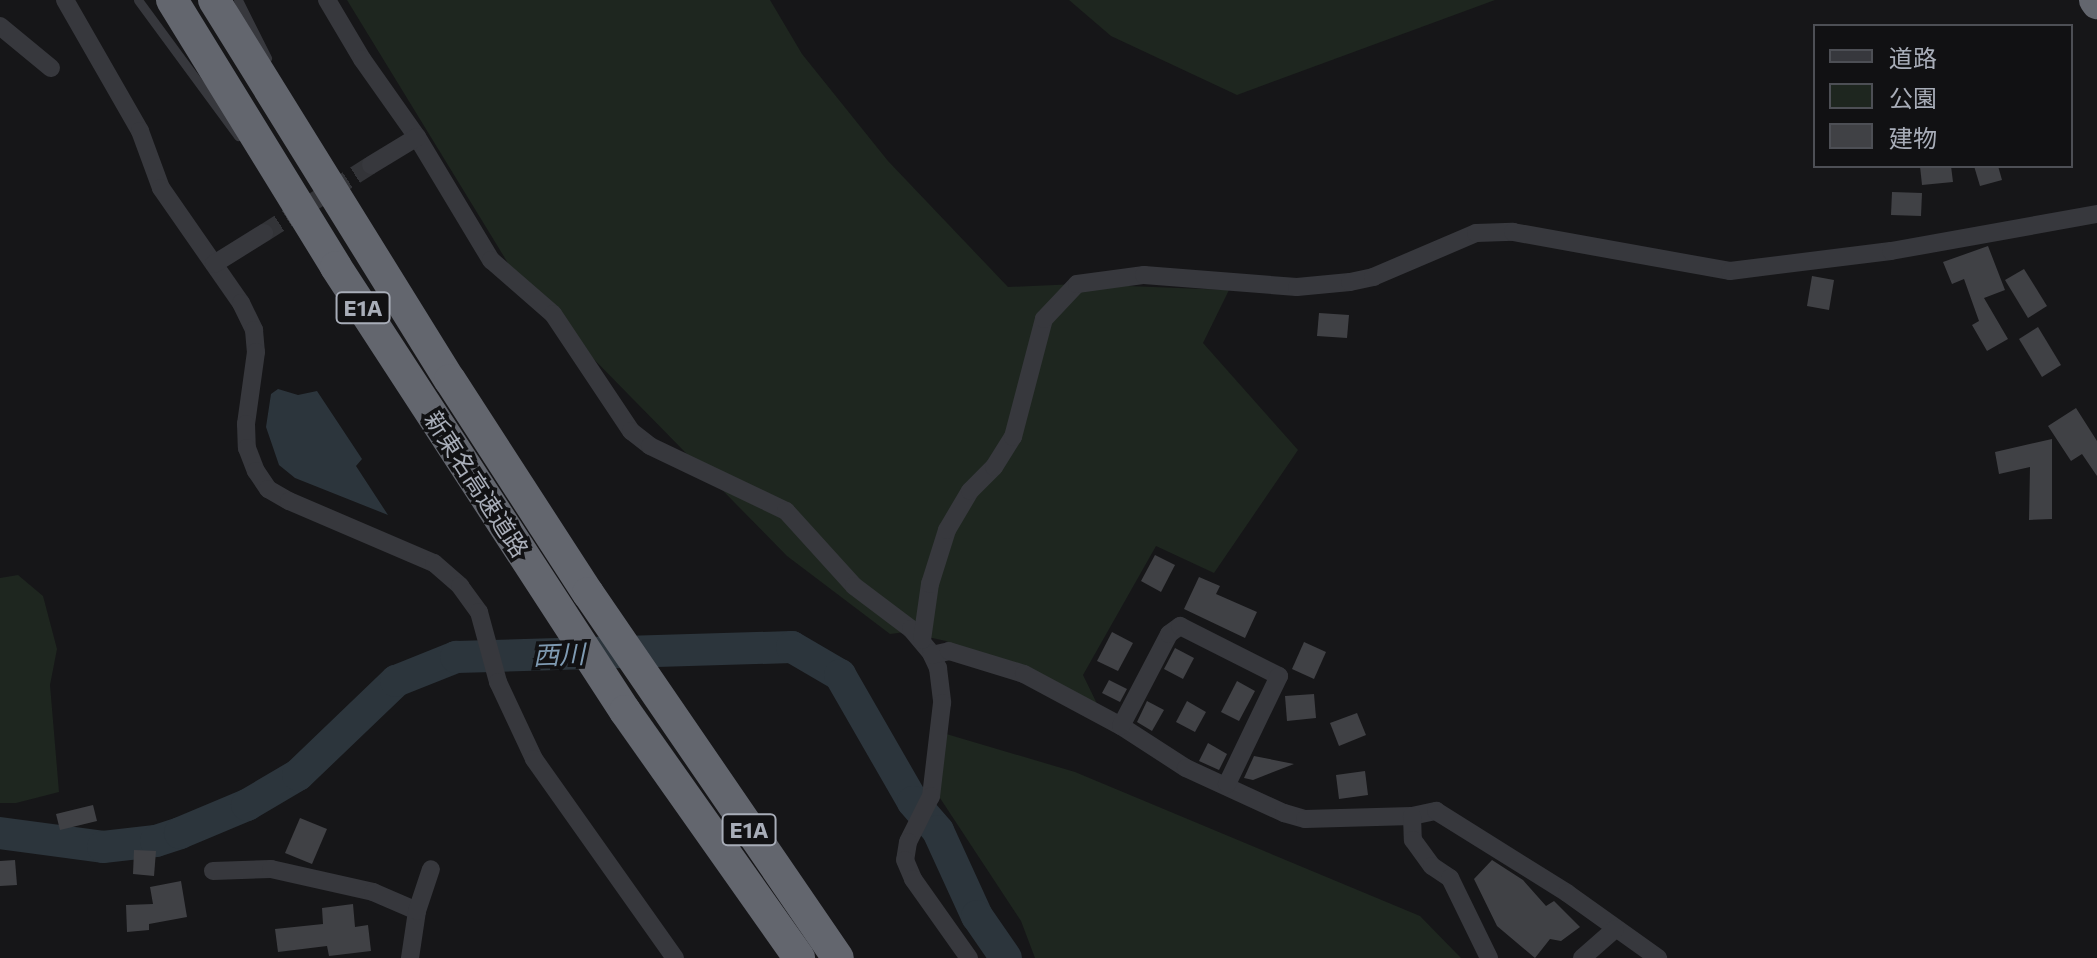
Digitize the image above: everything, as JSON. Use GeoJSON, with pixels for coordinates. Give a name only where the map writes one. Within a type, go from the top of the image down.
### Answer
{"type":"FeatureCollection","features":[{"type":"Feature","properties":{"kind":"highway","name":"新東名高速道路"},"geometry":{"type":"LineString","coordinates":[[172,0],[336,267],[560,612],[625,711],[799,958]]}},
{"type":"Feature","properties":{"kind":"highway","name":"新東名高速道路"},"geometry":{"type":"LineString","coordinates":[[214,0],[588,593],[838,958]]}},
{"type":"Feature","properties":{"kind":"street"},"geometry":{"type":"LineString","coordinates":[[65,0],[140,131],[161,188],[214,264],[254,330],[256,352],[246,424],[247,448],[268,489],[434,563],[460,586],[479,612],[492,650],[498,682],[534,759],[675,958]]}},
{"type":"Feature","properties":{"kind":"street"},"geometry":{"type":"LineString","coordinates":[[327,0],[362,59],[417,137],[491,260],[553,314],[631,431],[650,446],[786,511],[865,597],[927,648],[940,677],[942,703],[931,796],[905,851],[907,869],[969,958]]}},
{"type":"Feature","properties":{"kind":"street"},"geometry":{"type":"LineString","coordinates":[[0,26],[51,68]]}},
{"type":"Feature","properties":{"kind":"street"},"geometry":{"type":"LineString","coordinates":[[371,165],[417,137]]}},
{"type":"Feature","properties":{"kind":"street"},"geometry":{"type":"LineString","coordinates":[[927,648],[930,584],[947,530],[970,491],[994,467],[1013,437],[1044,319],[1077,284],[1144,275],[1297,287],[1350,282],[1373,277],[1476,233],[1513,232],[1730,271],[1891,251],[2097,214]]}},
{"type":"Feature","properties":{"kind":"street"},"geometry":{"type":"LineString","coordinates":[[214,264],[264,233]]}},
{"type":"Feature","properties":{"kind":"street"},"geometry":{"type":"LineString","coordinates":[[1121,726],[1169,634],[1180,626],[1279,676],[1227,784]]}},
{"type":"Feature","properties":{"kind":"street"},"geometry":{"type":"LineString","coordinates":[[927,648],[949,651],[1024,674],[1121,726],[1186,768],[1227,784],[1284,813],[1305,819],[1412,816],[1436,811],[1567,893],[1658,958]]}},
{"type":"Feature","properties":{"kind":"street"},"geometry":{"type":"LineString","coordinates":[[1412,816],[1413,840],[1432,866],[1450,878],[1489,958]]}},
{"type":"Feature","properties":{"kind":"street"},"geometry":{"type":"LineString","coordinates":[[213,871],[271,869],[373,892],[417,911]]}},
{"type":"Feature","properties":{"kind":"street"},"geometry":{"type":"LineString","coordinates":[[410,958],[417,911],[431,869]]}},
{"type":"Feature","properties":{"kind":"street"},"geometry":{"type":"LineString","coordinates":[[1582,958],[1615,929]]}},
{"type":"Feature","properties":{"kind":"lane"},"geometry":{"type":"LineString","coordinates":[[138,0],[250,152]]}},
{"type":"Feature","properties":{"kind":"lane"},"geometry":{"type":"LineString","coordinates":[[238,0],[270,63]]}},
{"type":"Feature","properties":{"kind":"lane"},"geometry":{"type":"LineString","coordinates":[[284,90],[345,210]]}},
{"type":"Feature","properties":{"kind":"lane"},"geometry":{"type":"LineString","coordinates":[[259,164],[336,267]]}},
{"type":"Feature","properties":{"kind":"green space"},"geometry":{"type":"Polygon","coordinates":[[[347,0],[770,0],[802,54],[888,161],[1008,287],[1077,284],[1229,290],[1203,343],[1298,450],[1214,573],[1156,546],[1083,675],[1103,716],[946,641],[905,632],[890,634],[787,556],[522,286],[347,0]]]}},
{"type":"Feature","properties":{"kind":"green space"},"geometry":{"type":"Polygon","coordinates":[[[1069,0],[1495,0],[1237,95],[1111,36],[1069,0]]]}},
{"type":"Feature","properties":{"kind":"green space"},"geometry":{"type":"Polygon","coordinates":[[[18,575],[43,596],[57,649],[50,685],[59,792],[16,803],[0,803],[0,578],[18,575]]]}},
{"type":"Feature","properties":{"kind":"green space"},"geometry":{"type":"Polygon","coordinates":[[[943,733],[1075,772],[1420,916],[1461,958],[1035,958],[1021,921],[938,795],[943,733]]]}},
{"type":"Feature","properties":{"kind":"shaded area"},"geometry":{"type":"Polygon","coordinates":[[[278,389],[298,395],[317,391],[362,459],[356,466],[388,515],[295,478],[279,465],[266,427],[271,394],[278,389]]]}},
{"type":"Feature","properties":{"kind":"building"},"geometry":{"type":"Polygon","coordinates":[[[1920,168],[1951,168],[1953,182],[1922,185],[1920,168]]]}},
{"type":"Feature","properties":{"kind":"building"},"geometry":{"type":"Polygon","coordinates":[[[1975,168],[1999,168],[2002,180],[1980,186],[1975,168]]]}},
{"type":"Feature","properties":{"kind":"building"},"geometry":{"type":"Polygon","coordinates":[[[1892,192],[1922,193],[1921,216],[1891,215],[1892,192]]]}},
{"type":"Feature","properties":{"kind":"building"},"geometry":{"type":"Polygon","coordinates":[[[1988,246],[2005,290],[1984,298],[2008,339],[1987,351],[1972,325],[1979,321],[1964,279],[1952,284],[1943,262],[1988,246]]]}},
{"type":"Feature","properties":{"kind":"building"},"geometry":{"type":"Polygon","coordinates":[[[2024,269],[2047,306],[2028,318],[2005,280],[2024,269]]]}},
{"type":"Feature","properties":{"kind":"building"},"geometry":{"type":"Polygon","coordinates":[[[1812,276],[1834,280],[1829,310],[1807,306],[1812,276]]]}},
{"type":"Feature","properties":{"kind":"building"},"geometry":{"type":"Polygon","coordinates":[[[1319,313],[1349,315],[1347,338],[1317,336],[1319,313]]]}},
{"type":"Feature","properties":{"kind":"building"},"geometry":{"type":"Polygon","coordinates":[[[2038,327],[2061,365],[2042,377],[2019,339],[2038,327]]]}},
{"type":"Feature","properties":{"kind":"building"},"geometry":{"type":"Polygon","coordinates":[[[2076,408],[2097,441],[2097,476],[2082,454],[2071,461],[2048,426],[2076,408]]]}},
{"type":"Feature","properties":{"kind":"building"},"geometry":{"type":"Polygon","coordinates":[[[2052,439],[2052,519],[2029,520],[2030,467],[1999,474],[1995,452],[2052,439]]]}},
{"type":"Feature","properties":{"kind":"building"},"geometry":{"type":"Polygon","coordinates":[[[1155,555],[1175,565],[1161,592],[1141,581],[1155,555]]]}},
{"type":"Feature","properties":{"kind":"building"},"geometry":{"type":"Polygon","coordinates":[[[1199,577],[1220,586],[1216,594],[1257,612],[1245,638],[1184,609],[1199,577]]]}},
{"type":"Feature","properties":{"kind":"building"},"geometry":{"type":"Polygon","coordinates":[[[1112,632],[1133,643],[1118,671],[1097,661],[1112,632]]]}},
{"type":"Feature","properties":{"kind":"building"},"geometry":{"type":"Polygon","coordinates":[[[1304,642],[1326,652],[1314,679],[1292,669],[1304,642]]]}},
{"type":"Feature","properties":{"kind":"building"},"geometry":{"type":"Polygon","coordinates":[[[1175,648],[1194,658],[1183,679],[1164,669],[1175,648]]]}},
{"type":"Feature","properties":{"kind":"building"},"geometry":{"type":"Polygon","coordinates":[[[1109,680],[1127,689],[1120,702],[1102,693],[1109,680]]]}},
{"type":"Feature","properties":{"kind":"building"},"geometry":{"type":"Polygon","coordinates":[[[1237,681],[1255,691],[1239,721],[1221,712],[1237,681]]]}},
{"type":"Feature","properties":{"kind":"building"},"geometry":{"type":"Polygon","coordinates":[[[1314,694],[1316,718],[1287,721],[1285,696],[1314,694]]]}},
{"type":"Feature","properties":{"kind":"building"},"geometry":{"type":"Polygon","coordinates":[[[1147,701],[1164,710],[1152,731],[1137,722],[1147,701]]]}},
{"type":"Feature","properties":{"kind":"building"},"geometry":{"type":"Polygon","coordinates":[[[1187,701],[1206,712],[1195,732],[1176,722],[1187,701]]]}},
{"type":"Feature","properties":{"kind":"building"},"geometry":{"type":"Polygon","coordinates":[[[1357,713],[1366,735],[1339,746],[1330,723],[1357,713]]]}},
{"type":"Feature","properties":{"kind":"building"},"geometry":{"type":"Polygon","coordinates":[[[1208,743],[1227,754],[1219,770],[1199,761],[1208,743]]]}},
{"type":"Feature","properties":{"kind":"building"},"geometry":{"type":"Polygon","coordinates":[[[1254,756],[1294,764],[1253,780],[1244,778],[1254,756]]]}},
{"type":"Feature","properties":{"kind":"building"},"geometry":{"type":"Polygon","coordinates":[[[1365,771],[1368,795],[1339,799],[1336,775],[1365,771]]]}},
{"type":"Feature","properties":{"kind":"building"},"geometry":{"type":"Polygon","coordinates":[[[93,805],[97,821],[60,830],[56,814],[93,805]]]}},
{"type":"Feature","properties":{"kind":"building"},"geometry":{"type":"Polygon","coordinates":[[[300,818],[327,829],[312,864],[285,853],[300,818]]]}},
{"type":"Feature","properties":{"kind":"building"},"geometry":{"type":"Polygon","coordinates":[[[134,850],[156,851],[154,876],[133,874],[134,850]]]}},
{"type":"Feature","properties":{"kind":"building"},"geometry":{"type":"Polygon","coordinates":[[[15,860],[17,885],[0,886],[0,861],[15,860]]]}},
{"type":"Feature","properties":{"kind":"building"},"geometry":{"type":"Polygon","coordinates":[[[1492,860],[1523,880],[1546,906],[1554,901],[1580,927],[1561,941],[1550,939],[1535,958],[1497,926],[1474,879],[1492,860]]]}},
{"type":"Feature","properties":{"kind":"building"},"geometry":{"type":"Polygon","coordinates":[[[181,881],[187,917],[149,924],[149,930],[127,932],[126,905],[153,904],[150,887],[181,881]]]}},
{"type":"Feature","properties":{"kind":"building"},"geometry":{"type":"Polygon","coordinates":[[[353,904],[355,927],[368,925],[371,951],[329,956],[327,946],[278,952],[275,929],[323,924],[322,908],[353,904]]]}},
{"type":"Feature","properties":{"kind":"waterway","name":"西川"},"geometry":{"type":"LineString","coordinates":[[0,833],[103,847],[156,841],[180,833],[247,805],[298,775],[396,681],[456,657],[792,647],[840,675],[913,802],[938,831],[977,916],[1006,958]]}},
{"type":"Feature","properties":{"kind":"tunnel"},"geometry":{"type":"LineString","coordinates":[[264,233],[371,165]]}}]}
